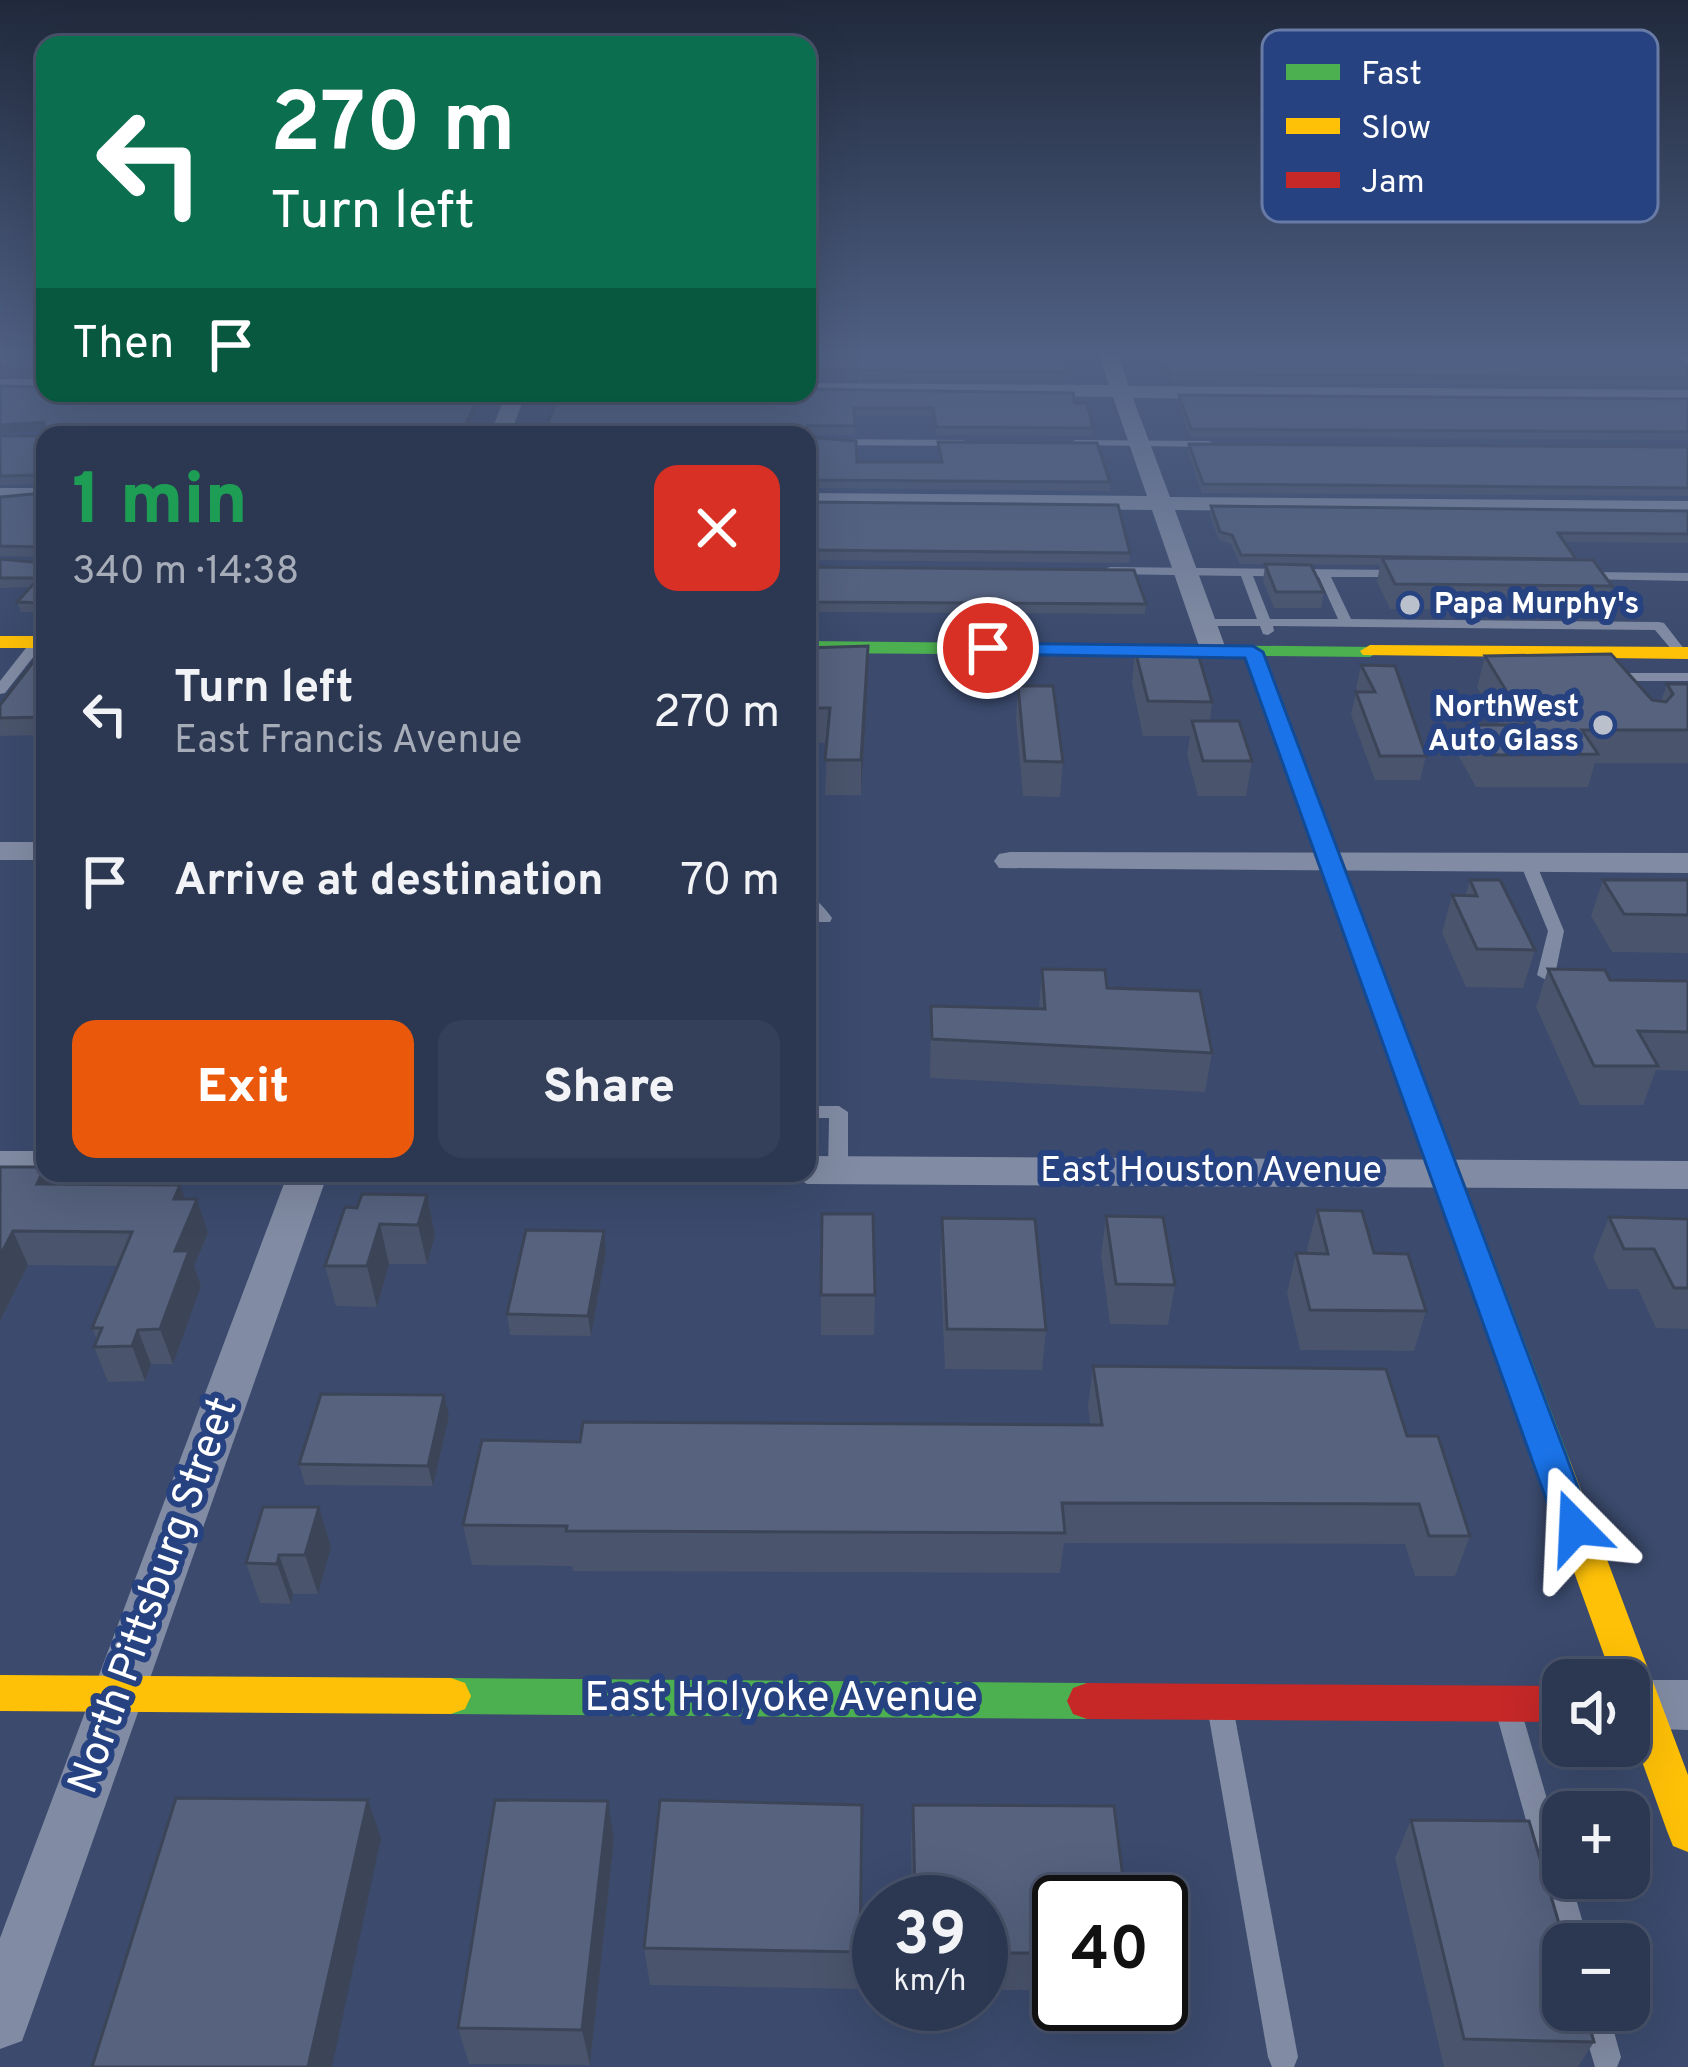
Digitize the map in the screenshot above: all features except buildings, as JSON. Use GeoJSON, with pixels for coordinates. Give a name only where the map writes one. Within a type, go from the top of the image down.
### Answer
{"type":"FeatureCollection","features":[{"type":"Feature","properties":{"kind":"street"},"geometry":{"type":"LineString","coordinates":[[1141,449],[1209,636]]}},
{"type":"Feature","properties":{"kind":"street"},"geometry":{"type":"LineString","coordinates":[[0,495],[36,495]]}},
{"type":"Feature","properties":{"kind":"street"},"geometry":{"type":"LineString","coordinates":[[816,500],[1688,508]]}},
{"type":"Feature","properties":{"kind":"street"},"geometry":{"type":"LineString","coordinates":[[816,646],[1209,636],[1264,652],[1387,652],[1609,665],[1686,661]]}},
{"type":"Feature","properties":{"kind":"street"},"geometry":{"type":"LineString","coordinates":[[0,642],[36,642]]}},
{"type":"Feature","properties":{"kind":"street"},"geometry":{"type":"LineString","coordinates":[[1264,652],[1330,863],[1443,1174],[1653,1704],[1688,1831]]}},
{"type":"Feature","properties":{"kind":"street"},"geometry":{"type":"LineString","coordinates":[[0,851],[36,851]]}},
{"type":"Feature","properties":{"kind":"street"},"geometry":{"type":"LineString","coordinates":[[1010,861],[1688,863]]}},
{"type":"Feature","properties":{"kind":"street"},"geometry":{"type":"LineString","coordinates":[[0,1165],[36,1166]]}},
{"type":"Feature","properties":{"kind":"street","name":"East Houston Avenue"},"geometry":{"type":"LineString","coordinates":[[822,1170],[1688,1175]]}},
{"type":"Feature","properties":{"kind":"street","name":"North Pittsburg Street"},"geometry":{"type":"LineString","coordinates":[[0,2019],[305,1182]]}},
{"type":"Feature","properties":{"kind":"street","name":"East Holyoke Avenue"},"geometry":{"type":"LineString","coordinates":[[0,1694],[1542,1704]]}},
{"type":"Feature","properties":{"kind":"lane"},"geometry":{"type":"LineString","coordinates":[[1092,571],[1415,574]]}},
{"type":"Feature","properties":{"kind":"lane"},"geometry":{"type":"LineString","coordinates":[[1246,573],[1264,623],[1264,652]]}},
{"type":"Feature","properties":{"kind":"lane"},"geometry":{"type":"LineString","coordinates":[[1324,574],[1346,623]]}},
{"type":"Feature","properties":{"kind":"lane"},"geometry":{"type":"LineString","coordinates":[[1574,576],[1688,577]]}},
{"type":"Feature","properties":{"kind":"lane"},"geometry":{"type":"LineString","coordinates":[[1209,636],[1264,623],[1659,626],[1686,661]]}},
{"type":"Feature","properties":{"kind":"lane"},"geometry":{"type":"LineString","coordinates":[[1372,623],[1387,652]]}},
{"type":"Feature","properties":{"kind":"lane"},"geometry":{"type":"LineString","coordinates":[[0,690],[36,649]]}},
{"type":"Feature","properties":{"kind":"lane"},"geometry":{"type":"LineString","coordinates":[[1609,665],[1628,693]]}},
{"type":"Feature","properties":{"kind":"lane"},"geometry":{"type":"LineString","coordinates":[[1528,863],[1556,931],[1546,975]]}},
{"type":"Feature","properties":{"kind":"lane"},"geometry":{"type":"LineString","coordinates":[[816,910],[824,918]]}},
{"type":"Feature","properties":{"kind":"lane"},"geometry":{"type":"LineString","coordinates":[[816,1112],[838,1112],[822,1170]]}},
{"type":"Feature","properties":{"kind":"lane"},"geometry":{"type":"LineString","coordinates":[[1219,1701],[1282,2057]]}},
{"type":"Feature","properties":{"kind":"lane"},"geometry":{"type":"LineString","coordinates":[[1506,1703],[1568,1923]]}},
{"type":"Feature","properties":{"kind":"lane"},"geometry":{"type":"LineString","coordinates":[[1599,2031],[1606,2057]]}},
{"type":"Feature","properties":{"kind":"traffic: fast"},"geometry":{"type":"LineString","coordinates":[[816,647],[1370,651]]}},
{"type":"Feature","properties":{"kind":"traffic: fast"},"geometry":{"type":"LineString","coordinates":[[1253,652],[1552,1461]]}},
{"type":"Feature","properties":{"kind":"traffic: fast"},"geometry":{"type":"LineString","coordinates":[[451,1696],[1087,1701]]}},
{"type":"Feature","properties":{"kind":"traffic: slow"},"geometry":{"type":"LineString","coordinates":[[0,642],[36,642]]}},
{"type":"Feature","properties":{"kind":"traffic: slow"},"geometry":{"type":"LineString","coordinates":[[1370,651],[1688,653]]}},
{"type":"Feature","properties":{"kind":"traffic: slow"},"geometry":{"type":"LineString","coordinates":[[1552,1461],[1688,1831]]}},
{"type":"Feature","properties":{"kind":"traffic: slow"},"geometry":{"type":"LineString","coordinates":[[0,1693],[451,1696]]}},
{"type":"Feature","properties":{"kind":"traffic: jam"},"geometry":{"type":"LineString","coordinates":[[1087,1701],[1542,1704]]}},
{"type":"Feature","properties":{"kind":"place","name":"Papa Murphy's"},"geometry":{"type":"Point","coordinates":[1410,605]}},
{"type":"Feature","properties":{"kind":"place","name":"NorthWest Auto Glass"},"geometry":{"type":"Point","coordinates":[1603,725]}},
{"type":"Feature","properties":{"kind":"route"},"geometry":{"type":"LineString","coordinates":[[988,648],[1253,652],[1575,1527]]}}]}
